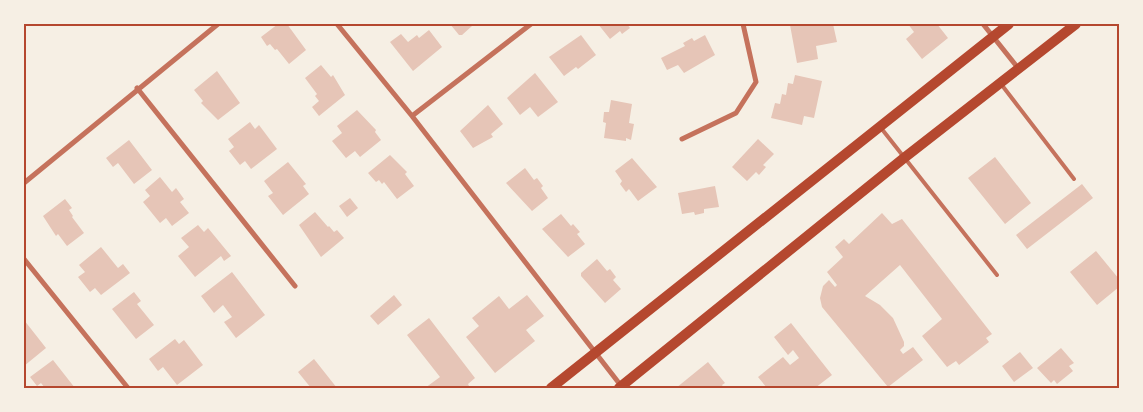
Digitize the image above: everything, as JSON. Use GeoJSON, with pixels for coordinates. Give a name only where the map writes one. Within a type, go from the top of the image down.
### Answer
{"type":"FeatureCollection","features":[{"type":"Feature","properties":{"kind":"main road"},"geometry":{"type":"LineString","coordinates":[[551,388],[1009,24]]}},
{"type":"Feature","properties":{"kind":"main road"},"geometry":{"type":"LineString","coordinates":[[621,388],[999,82],[1076,24]]}},
{"type":"Feature","properties":{"kind":"street"},"geometry":{"type":"LineString","coordinates":[[24,183],[218,24]]}},
{"type":"Feature","properties":{"kind":"street"},"geometry":{"type":"LineString","coordinates":[[337,24],[412,116],[621,388]]}},
{"type":"Feature","properties":{"kind":"street"},"geometry":{"type":"LineString","coordinates":[[412,116],[531,24]]}},
{"type":"Feature","properties":{"kind":"street"},"geometry":{"type":"LineString","coordinates":[[682,139],[736,113],[756,82],[743,24]]}},
{"type":"Feature","properties":{"kind":"street"},"geometry":{"type":"LineString","coordinates":[[983,24],[1018,68]]}},
{"type":"Feature","properties":{"kind":"street"},"geometry":{"type":"LineString","coordinates":[[138,88],[295,286]]}},
{"type":"Feature","properties":{"kind":"street"},"geometry":{"type":"LineString","coordinates":[[24,259],[128,388]]}},
{"type":"Feature","properties":{"kind":"lane"},"geometry":{"type":"LineString","coordinates":[[999,82],[1074,178]]}},
{"type":"Feature","properties":{"kind":"lane"},"geometry":{"type":"LineString","coordinates":[[879,126],[997,275]]}},
{"type":"Feature","properties":{"kind":"building"},"geometry":{"type":"Polygon","coordinates":[[[278,24],[287,24],[306,50],[289,64],[277,49],[275,50],[270,44],[267,46],[261,37],[278,24]]]}},
{"type":"Feature","properties":{"kind":"building"},"geometry":{"type":"Polygon","coordinates":[[[450,24],[470,24],[472,26],[462,35],[459,35],[450,24]]]}},
{"type":"Feature","properties":{"kind":"building"},"geometry":{"type":"Polygon","coordinates":[[[598,24],[627,24],[630,28],[622,34],[620,31],[610,39],[598,24]]]}},
{"type":"Feature","properties":{"kind":"building"},"geometry":{"type":"Polygon","coordinates":[[[833,24],[837,42],[816,46],[818,59],[797,63],[790,25],[833,24]]]}},
{"type":"Feature","properties":{"kind":"building"},"geometry":{"type":"Polygon","coordinates":[[[908,24],[937,24],[948,38],[922,59],[906,39],[914,32],[908,24]]]}},
{"type":"Feature","properties":{"kind":"building"},"geometry":{"type":"Polygon","coordinates":[[[429,30],[442,47],[413,71],[390,42],[401,34],[408,42],[417,35],[419,38],[429,30]]]}},
{"type":"Feature","properties":{"kind":"building"},"geometry":{"type":"Polygon","coordinates":[[[581,35],[596,55],[578,69],[576,67],[564,76],[549,57],[581,35]]]}},
{"type":"Feature","properties":{"kind":"building"},"geometry":{"type":"Polygon","coordinates":[[[705,35],[715,55],[684,73],[678,65],[667,70],[661,58],[685,46],[683,43],[692,38],[694,41],[705,35]]]}},
{"type":"Feature","properties":{"kind":"building"},"geometry":{"type":"Polygon","coordinates":[[[321,65],[331,77],[333,75],[345,95],[319,116],[312,107],[319,101],[315,96],[317,94],[305,78],[321,65]]]}},
{"type":"Feature","properties":{"kind":"building"},"geometry":{"type":"Polygon","coordinates":[[[217,71],[240,103],[218,120],[201,103],[203,101],[194,90],[217,71]]]}},
{"type":"Feature","properties":{"kind":"building"},"geometry":{"type":"Polygon","coordinates":[[[535,73],[558,102],[538,117],[530,107],[520,115],[507,98],[535,73]]]}},
{"type":"Feature","properties":{"kind":"building"},"geometry":{"type":"Polygon","coordinates":[[[795,75],[822,81],[814,118],[804,116],[802,125],[771,118],[775,103],[780,104],[782,94],[786,95],[788,83],[793,84],[795,75]]]}},
{"type":"Feature","properties":{"kind":"building"},"geometry":{"type":"Polygon","coordinates":[[[611,100],[632,104],[629,123],[634,124],[631,140],[626,138],[626,141],[604,138],[606,123],[603,122],[604,112],[609,112],[611,100]]]}},
{"type":"Feature","properties":{"kind":"building"},"geometry":{"type":"Polygon","coordinates":[[[488,105],[503,124],[491,134],[493,137],[473,148],[460,131],[488,105]]]}},
{"type":"Feature","properties":{"kind":"building"},"geometry":{"type":"Polygon","coordinates":[[[357,110],[376,130],[375,132],[381,140],[360,157],[355,151],[346,158],[332,141],[342,133],[337,126],[357,110]]]}},
{"type":"Feature","properties":{"kind":"building"},"geometry":{"type":"Polygon","coordinates":[[[250,122],[255,129],[259,125],[277,149],[251,169],[245,161],[240,165],[229,151],[234,147],[228,139],[250,122]]]}},
{"type":"Feature","properties":{"kind":"building"},"geometry":{"type":"Polygon","coordinates":[[[758,139],[774,154],[763,165],[766,167],[759,175],[756,172],[747,181],[732,167],[758,139]]]}},
{"type":"Feature","properties":{"kind":"building"},"geometry":{"type":"Polygon","coordinates":[[[129,140],[152,170],[134,184],[118,163],[113,167],[106,158],[129,140]]]}},
{"type":"Feature","properties":{"kind":"building"},"geometry":{"type":"Polygon","coordinates":[[[390,155],[407,172],[405,174],[414,186],[397,199],[384,182],[382,184],[379,180],[376,182],[368,173],[390,155]]]}},
{"type":"Feature","properties":{"kind":"building"},"geometry":{"type":"Polygon","coordinates":[[[995,157],[1031,203],[1005,224],[968,178],[995,157]]]}},
{"type":"Feature","properties":{"kind":"building"},"geometry":{"type":"Polygon","coordinates":[[[632,158],[657,187],[638,201],[629,189],[626,192],[620,184],[622,181],[615,171],[632,158]]]}},
{"type":"Feature","properties":{"kind":"building"},"geometry":{"type":"Polygon","coordinates":[[[288,162],[306,184],[303,186],[309,194],[283,215],[268,196],[273,193],[264,181],[288,162]]]}},
{"type":"Feature","properties":{"kind":"building"},"geometry":{"type":"Polygon","coordinates":[[[525,168],[534,180],[537,178],[548,198],[532,211],[506,183],[525,168]]]}},
{"type":"Feature","properties":{"kind":"building"},"geometry":{"type":"Polygon","coordinates":[[[160,177],[172,192],[176,188],[184,199],[180,202],[189,213],[172,226],[166,218],[160,223],[143,202],[150,196],[145,190],[160,177]]]}},
{"type":"Feature","properties":{"kind":"building"},"geometry":{"type":"Polygon","coordinates":[[[1082,184],[1093,198],[1027,249],[1016,235],[1082,184]]]}},
{"type":"Feature","properties":{"kind":"building"},"geometry":{"type":"Polygon","coordinates":[[[715,186],[719,207],[704,209],[704,213],[695,215],[694,212],[682,214],[678,193],[715,186]]]}},
{"type":"Feature","properties":{"kind":"building"},"geometry":{"type":"Polygon","coordinates":[[[350,198],[358,208],[347,217],[339,206],[350,198]]]}},
{"type":"Feature","properties":{"kind":"building"},"geometry":{"type":"Polygon","coordinates":[[[65,199],[72,208],[69,210],[72,217],[84,233],[67,246],[58,234],[56,236],[43,216],[65,199]]]}},
{"type":"Feature","properties":{"kind":"building"},"geometry":{"type":"Polygon","coordinates":[[[315,212],[328,227],[334,232],[337,230],[344,238],[321,257],[299,225],[315,212]]]}},
{"type":"Feature","properties":{"kind":"building"},"geometry":{"type":"Polygon","coordinates":[[[882,213],[892,224],[902,219],[992,334],[986,338],[989,342],[959,365],[956,361],[947,367],[922,336],[942,319],[900,265],[865,296],[880,305],[893,318],[904,342],[904,346],[900,350],[903,354],[913,347],[923,360],[888,387],[822,307],[820,298],[823,286],[829,280],[835,287],[837,285],[827,272],[843,257],[835,247],[844,239],[849,244],[882,213]]]}},
{"type":"Feature","properties":{"kind":"building"},"geometry":{"type":"Polygon","coordinates":[[[561,214],[571,226],[573,224],[580,232],[577,234],[585,244],[568,257],[542,229],[561,214]]]}},
{"type":"Feature","properties":{"kind":"building"},"geometry":{"type":"Polygon","coordinates":[[[198,225],[204,232],[208,228],[231,256],[224,261],[221,256],[195,277],[178,256],[189,247],[181,238],[198,225]]]}},
{"type":"Feature","properties":{"kind":"building"},"geometry":{"type":"Polygon","coordinates":[[[101,247],[118,268],[123,264],[130,273],[101,295],[95,288],[90,292],[78,277],[85,272],[79,265],[101,247]]]}},
{"type":"Feature","properties":{"kind":"building"},"geometry":{"type":"Polygon","coordinates":[[[1096,251],[1119,279],[1119,287],[1097,305],[1070,272],[1096,251]]]}},
{"type":"Feature","properties":{"kind":"building"},"geometry":{"type":"Polygon","coordinates":[[[597,259],[607,271],[610,269],[616,277],[613,280],[621,289],[605,303],[581,276],[581,273],[597,259]]]}},
{"type":"Feature","properties":{"kind":"building"},"geometry":{"type":"Polygon","coordinates":[[[232,272],[265,315],[236,338],[224,322],[232,317],[223,305],[214,313],[201,296],[232,272]]]}},
{"type":"Feature","properties":{"kind":"building"},"geometry":{"type":"Polygon","coordinates":[[[134,292],[141,301],[137,304],[154,325],[136,339],[112,309],[134,292]]]}},
{"type":"Feature","properties":{"kind":"building"},"geometry":{"type":"Polygon","coordinates":[[[394,295],[402,305],[378,325],[370,316],[394,295]]]}},
{"type":"Feature","properties":{"kind":"building"},"geometry":{"type":"Polygon","coordinates":[[[527,295],[544,316],[526,330],[535,341],[495,373],[466,337],[479,326],[472,318],[499,296],[509,309],[527,295]]]}},
{"type":"Feature","properties":{"kind":"building"},"geometry":{"type":"Polygon","coordinates":[[[429,318],[475,378],[468,384],[470,388],[425,388],[440,377],[407,335],[429,318]]]}},
{"type":"Feature","properties":{"kind":"building"},"geometry":{"type":"Polygon","coordinates":[[[24,320],[46,348],[24,366],[24,320]]]}},
{"type":"Feature","properties":{"kind":"building"},"geometry":{"type":"Polygon","coordinates":[[[791,323],[832,375],[815,388],[767,388],[758,377],[783,357],[790,365],[799,358],[793,350],[788,355],[774,337],[791,323]]]}},
{"type":"Feature","properties":{"kind":"building"},"geometry":{"type":"Polygon","coordinates":[[[175,339],[179,344],[184,340],[203,365],[177,385],[163,367],[158,371],[149,359],[175,339]]]}},
{"type":"Feature","properties":{"kind":"building"},"geometry":{"type":"Polygon","coordinates":[[[1061,348],[1074,363],[1069,366],[1073,371],[1057,384],[1054,380],[1051,383],[1037,368],[1061,348]]]}},
{"type":"Feature","properties":{"kind":"building"},"geometry":{"type":"Polygon","coordinates":[[[1020,352],[1033,368],[1014,382],[1002,366],[1020,352]]]}},
{"type":"Feature","properties":{"kind":"building"},"geometry":{"type":"Polygon","coordinates":[[[314,359],[337,388],[311,388],[298,372],[314,359]]]}},
{"type":"Feature","properties":{"kind":"building"},"geometry":{"type":"Polygon","coordinates":[[[53,360],[75,388],[45,388],[41,383],[37,386],[30,377],[53,360]]]}},
{"type":"Feature","properties":{"kind":"building"},"geometry":{"type":"Polygon","coordinates":[[[708,362],[725,383],[722,385],[724,388],[676,388],[708,362]]]}}]}
